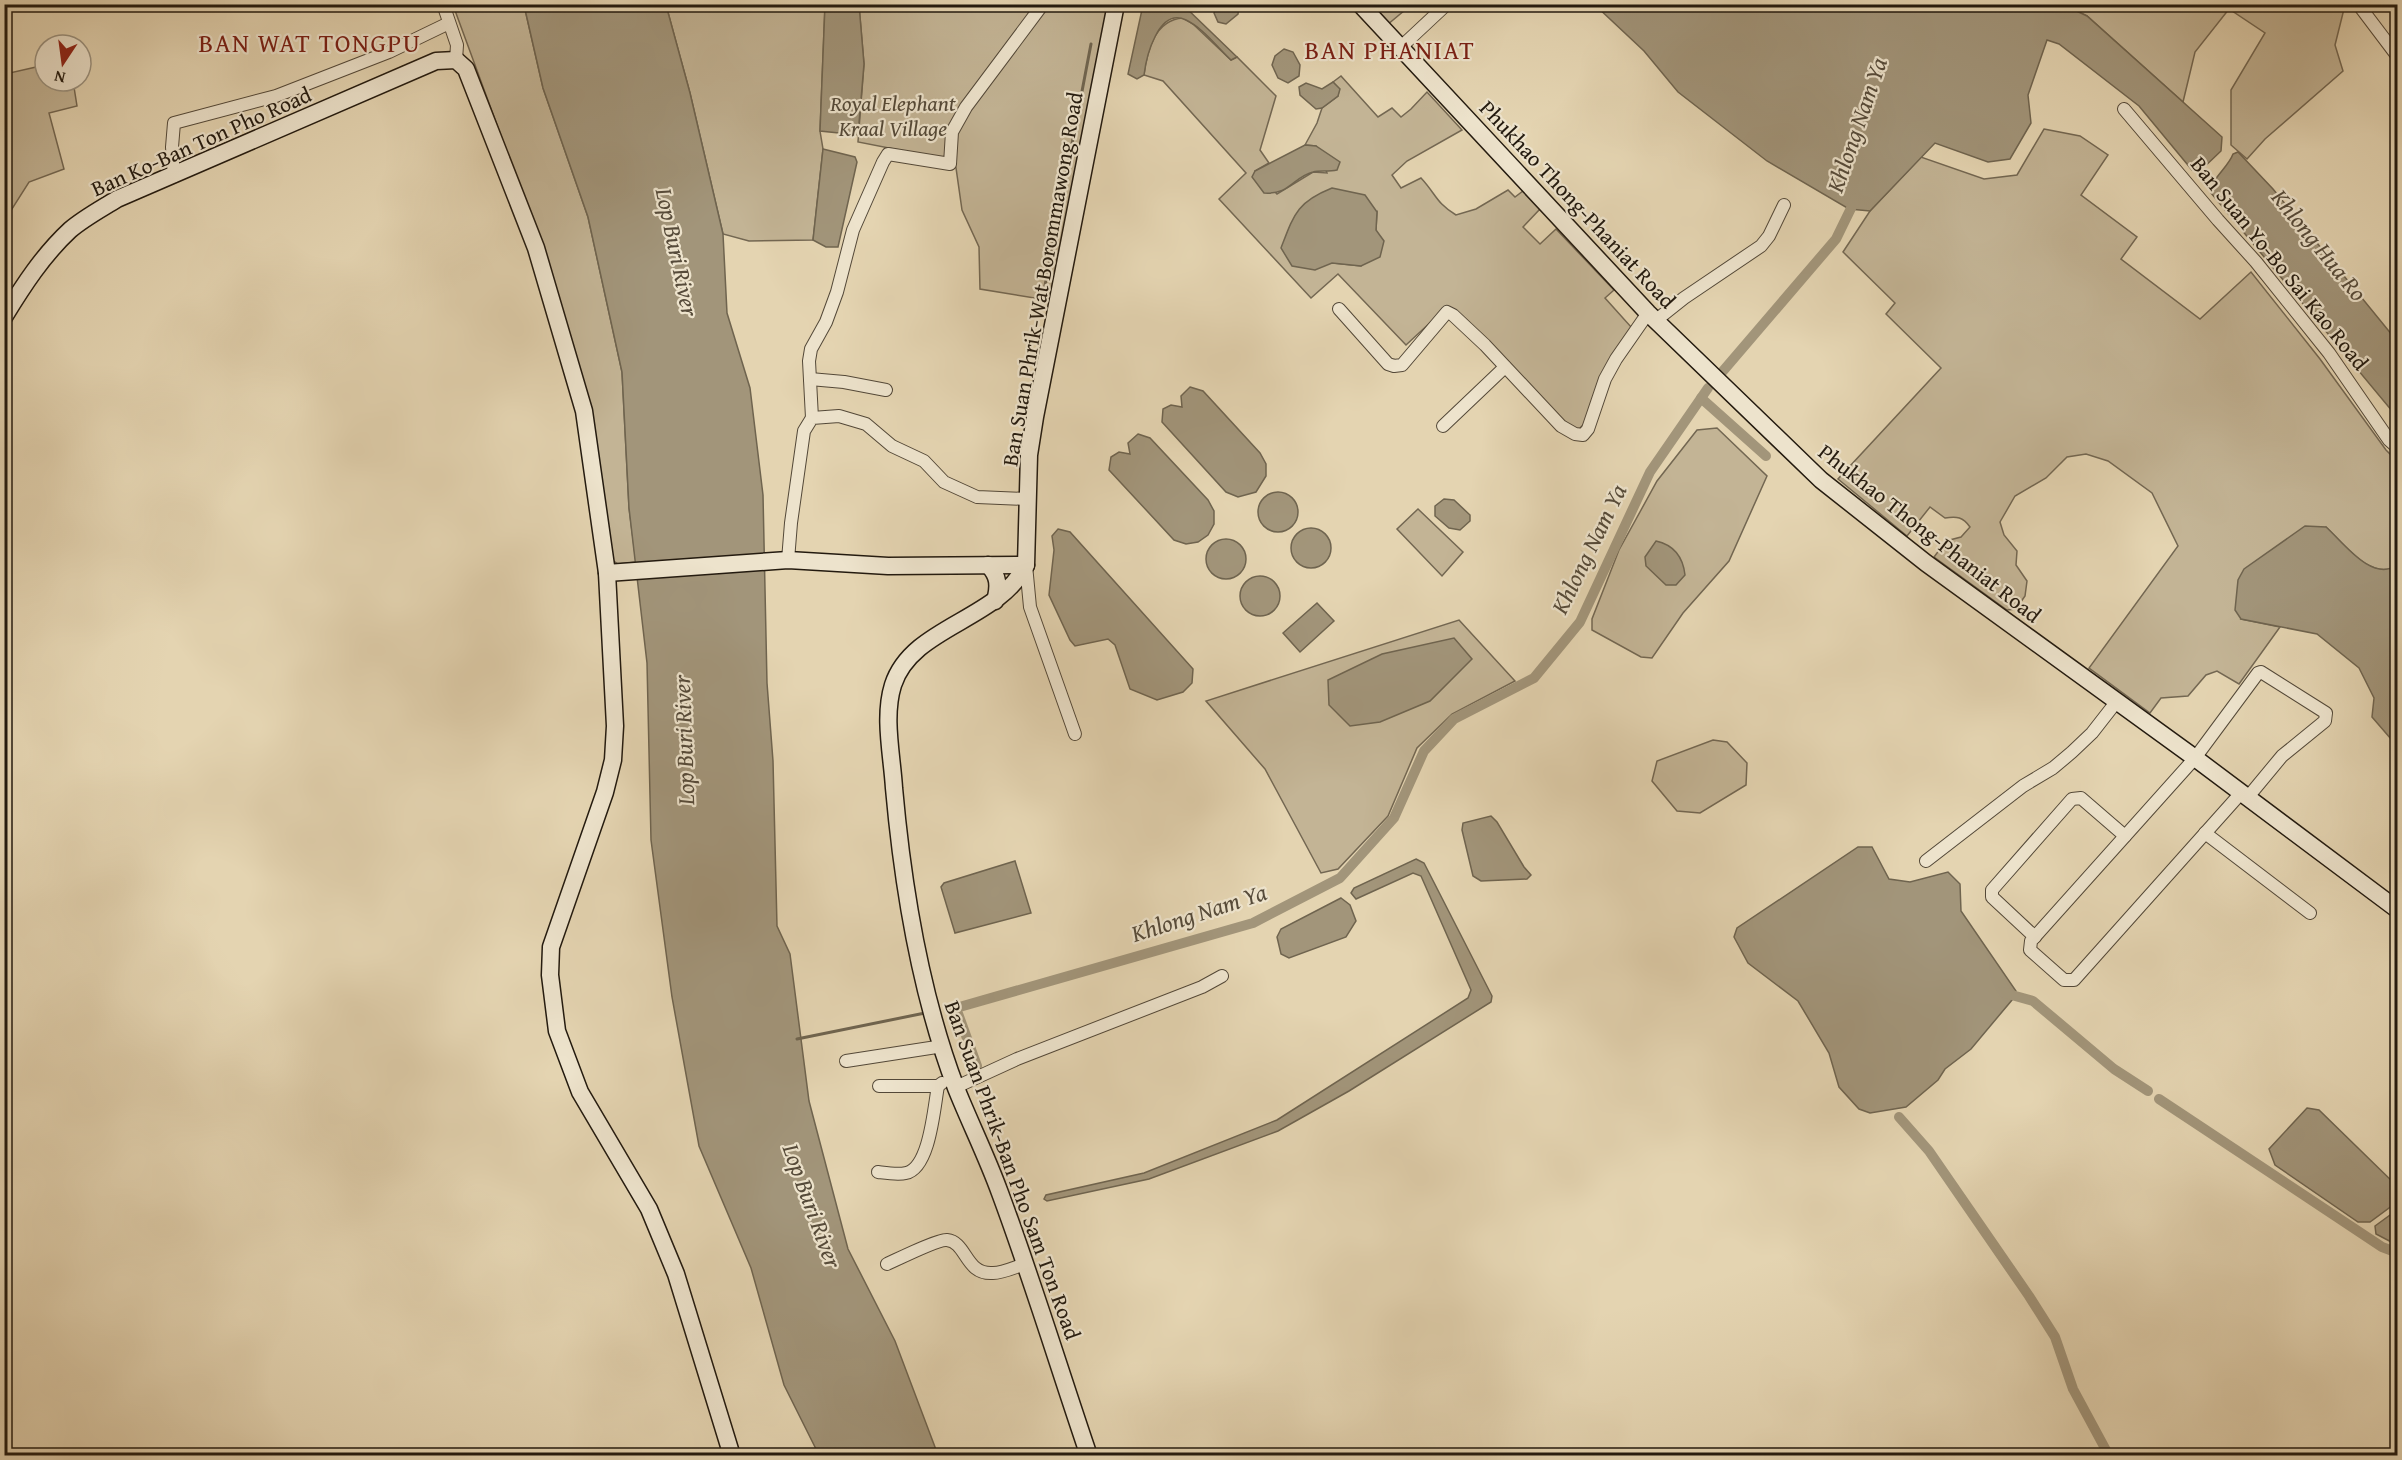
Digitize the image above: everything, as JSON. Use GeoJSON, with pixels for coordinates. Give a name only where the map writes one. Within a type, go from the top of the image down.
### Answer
{"type":"FeatureCollection","features":[{"type":"Feature","properties":{"kind":"street"},"geometry":{"type":"LineString","coordinates":[[443,4],[457,45],[456,60],[466,69],[539,259],[584,411],[607,573],[615,726],[613,760],[605,792],[551,947],[552,1001],[557,1031],[580,1092],[649,1209],[676,1274],[732,1455]]}},
{"type":"Feature","properties":{"kind":"street"},"geometry":{"type":"LineString","coordinates":[[784,560],[804,431],[812,418],[808,361],[837,292],[853,230],[883,162],[888,154],[950,164],[952,132],[966,107],[1043,4]]}},
{"type":"Feature","properties":{"kind":"street","name":"Ban Suan Phrik-Wat Borommawong Road"},"geometry":{"type":"LineString","coordinates":[[1075,734],[1030,607],[1026,565],[1029,455],[1116,4]]}},
{"type":"Feature","properties":{"kind":"street","name":"Phukhao Thong-Phaniat Road"},"geometry":{"type":"LineString","coordinates":[[1360,4],[1652,317],[1773,435],[1853,507],[1926,563],[2195,758],[2397,910]]}},
{"type":"Feature","properties":{"kind":"street"},"geometry":{"type":"LineString","coordinates":[[1401,47],[1447,4]]}},
{"type":"Feature","properties":{"kind":"street"},"geometry":{"type":"LineString","coordinates":[[2358,4],[2397,57]]}},
{"type":"Feature","properties":{"kind":"street"},"geometry":{"type":"LineString","coordinates":[[174,176],[172,147],[174,123],[276,96],[388,52],[449,23]]}},
{"type":"Feature","properties":{"kind":"street","name":"Ban Ko-Ban Ton Pho Road"},"geometry":{"type":"LineString","coordinates":[[4,318],[25,282],[69,231],[117,199],[436,62],[456,60]]}},
{"type":"Feature","properties":{"kind":"street","name":"Ban Suan Yo-Bo Sai Kao Road"},"geometry":{"type":"LineString","coordinates":[[2124,109],[2217,220],[2256,262],[2329,353],[2389,440],[2397,448]]}},
{"type":"Feature","properties":{"kind":"street"},"geometry":{"type":"LineString","coordinates":[[1339,309],[1388,364],[1394,366],[1402,365],[1447,312],[1454,315],[1561,426],[1575,434],[1583,435],[1588,429],[1605,379],[1616,359],[1652,317],[1761,246],[1769,236],[1784,205]]}},
{"type":"Feature","properties":{"kind":"street"},"geometry":{"type":"LineString","coordinates":[[1443,426],[1505,367]]}},
{"type":"Feature","properties":{"kind":"street"},"geometry":{"type":"LineString","coordinates":[[810,379],[844,382],[886,390]]}},
{"type":"Feature","properties":{"kind":"street"},"geometry":{"type":"LineString","coordinates":[[812,418],[839,416],[866,424],[892,446],[924,461],[944,482],[977,497],[1027,499]]}},
{"type":"Feature","properties":{"kind":"street"},"geometry":{"type":"LineString","coordinates":[[607,573],[784,560],[888,566],[1026,565]]}},
{"type":"Feature","properties":{"kind":"street"},"geometry":{"type":"LineString","coordinates":[[988,565],[998,580],[995,601]]}},
{"type":"Feature","properties":{"kind":"street","name":"Ban Suan Phrik-Ban Pho Sam Ton Road"},"geometry":{"type":"LineString","coordinates":[[1026,565],[1020,578],[995,601],[925,644],[908,658],[893,686],[889,717],[906,889],[928,1002],[954,1080],[1000,1191],[1089,1455]]}},
{"type":"Feature","properties":{"kind":"street"},"geometry":{"type":"LineString","coordinates":[[2261,672],[2326,713],[2325,721],[2282,756],[2244,795],[2205,832],[2073,980],[2064,980],[2030,950],[2029,945],[2035,937],[2195,758],[2261,672]]}},
{"type":"Feature","properties":{"kind":"street"},"geometry":{"type":"LineString","coordinates":[[1926,861],[2023,786],[2053,768],[2092,732],[2117,701]]}},
{"type":"Feature","properties":{"kind":"street"},"geometry":{"type":"LineString","coordinates":[[2035,937],[1991,894],[1992,890],[2072,800],[2081,798],[2125,836]]}},
{"type":"Feature","properties":{"kind":"street"},"geometry":{"type":"LineString","coordinates":[[2205,832],[2310,913]]}},
{"type":"Feature","properties":{"kind":"street"},"geometry":{"type":"LineString","coordinates":[[879,1086],[938,1086],[1017,1059],[1202,987],[1222,976]]}},
{"type":"Feature","properties":{"kind":"street"},"geometry":{"type":"LineString","coordinates":[[846,1061],[943,1046]]}},
{"type":"Feature","properties":{"kind":"street"},"geometry":{"type":"LineString","coordinates":[[878,1172],[906,1173],[913,1170],[921,1160],[927,1143],[938,1086]]}},
{"type":"Feature","properties":{"kind":"street"},"geometry":{"type":"LineString","coordinates":[[887,1264],[944,1240],[955,1243],[973,1268],[985,1273],[995,1273],[1024,1264]]}},
{"type":"Feature","properties":{"kind":"green space"},"geometry":{"type":"Polygon","coordinates":[[[453,5],[524,5],[543,88],[588,217],[622,372],[629,508],[636,562],[618,564],[611,559],[548,264],[453,5]]]}},
{"type":"Feature","properties":{"kind":"green space"},"geometry":{"type":"Polygon","coordinates":[[[666,5],[825,5],[820,131],[823,149],[813,240],[749,241],[723,234],[690,93],[666,5]]]}},
{"type":"Feature","properties":{"kind":"green space","name":"Royal Elephant Kraal Village"},"geometry":{"type":"Polygon","coordinates":[[[859,5],[1109,5],[1051,297],[1047,300],[980,289],[979,247],[962,210],[955,161],[858,142],[864,64],[859,5]]]}},
{"type":"Feature","properties":{"kind":"green space"},"geometry":{"type":"Polygon","coordinates":[[[1368,5],[1411,5],[1387,25],[1368,5]]]}},
{"type":"Feature","properties":{"kind":"green space"},"geometry":{"type":"Polygon","coordinates":[[[2064,5],[2345,5],[2335,45],[2343,71],[2265,139],[2247,159],[2231,145],[2231,90],[2265,33],[2229,9],[2195,52],[2183,102],[2087,16],[2064,5]]]}},
{"type":"Feature","properties":{"kind":"green space"},"geometry":{"type":"Polygon","coordinates":[[[1183,18],[1193,24],[1231,60],[1237,57],[1276,96],[1260,150],[1269,163],[1255,171],[1277,194],[1313,172],[1327,173],[1316,146],[1305,145],[1322,108],[1338,96],[1339,89],[1333,82],[1341,76],[1378,117],[1392,108],[1401,117],[1427,92],[1462,130],[1407,161],[1392,175],[1401,188],[1421,178],[1440,202],[1456,215],[1476,209],[1508,190],[1515,197],[1523,191],[1540,209],[1523,227],[1540,244],[1556,229],[1614,290],[1605,298],[1632,328],[1584,424],[1579,429],[1573,429],[1446,308],[1406,345],[1338,274],[1311,298],[1219,199],[1246,173],[1163,81],[1144,75],[1147,57],[1154,39],[1165,25],[1183,18]],[[1377,212],[1332,263],[1361,266],[1376,230],[1377,212]]]}},
{"type":"Feature","properties":{"kind":"green space"},"geometry":{"type":"Polygon","coordinates":[[[33,68],[33,93],[75,93],[77,106],[49,113],[64,169],[29,182],[5,220],[5,74],[33,68]]]}},
{"type":"Feature","properties":{"kind":"green space"},"geometry":{"type":"Polygon","coordinates":[[[2044,129],[2080,136],[2108,155],[2081,195],[2137,237],[2121,259],[2200,319],[2251,272],[2320,359],[2386,450],[2397,461],[2397,565],[2387,569],[2378,569],[2368,565],[2349,551],[2326,527],[2241,619],[2280,627],[2239,684],[2217,671],[2206,675],[2188,696],[2161,698],[2150,713],[2089,668],[2178,546],[2152,493],[2108,461],[2086,454],[2067,457],[2046,478],[2015,496],[2000,522],[2004,535],[2017,551],[2016,565],[2027,581],[2025,596],[2016,609],[2007,610],[1934,557],[1946,541],[1961,537],[1970,527],[1965,521],[1956,517],[1945,518],[1930,507],[1907,536],[1838,479],[1941,368],[1886,314],[1895,303],[1843,252],[1870,211],[1921,157],[1984,179],[2017,175],[2044,129]]]}},
{"type":"Feature","properties":{"kind":"green space"},"geometry":{"type":"Polygon","coordinates":[[[1717,428],[1767,476],[1729,561],[1683,613],[1652,658],[1641,657],[1592,630],[1592,619],[1619,550],[1657,481],[1697,430],[1717,428]]]}},
{"type":"Feature","properties":{"kind":"green space"},"geometry":{"type":"Polygon","coordinates":[[[1418,509],[1463,552],[1442,576],[1397,529],[1418,509]]]}},
{"type":"Feature","properties":{"kind":"green space"},"geometry":{"type":"Polygon","coordinates":[[[1459,620],[1515,681],[1452,714],[1417,748],[1388,816],[1338,869],[1321,873],[1265,769],[1206,701],[1459,620]]]}},
{"type":"Feature","properties":{"kind":"green space"},"geometry":{"type":"Polygon","coordinates":[[[1713,740],[1727,742],[1747,763],[1746,785],[1700,813],[1677,811],[1652,781],[1657,761],[1713,740]]]}},
{"type":"Feature","properties":{"kind":"water","name":"Lop Buri River"},"geometry":{"type":"Polygon","coordinates":[[[524,5],[666,5],[690,93],[723,234],[727,313],[750,388],[763,495],[767,683],[773,761],[777,926],[790,954],[809,1101],[848,1249],[895,1341],[938,1455],[819,1455],[784,1385],[751,1268],[699,1146],[672,997],[651,840],[647,663],[629,508],[622,372],[588,217],[543,88],[524,5]]]}},
{"type":"Feature","properties":{"kind":"water"},"geometry":{"type":"Polygon","coordinates":[[[825,5],[859,5],[864,64],[858,135],[820,131],[825,5]]]}},
{"type":"Feature","properties":{"kind":"water"},"geometry":{"type":"Polygon","coordinates":[[[1143,5],[1183,5],[1237,57],[1231,60],[1198,28],[1186,20],[1176,18],[1161,27],[1155,36],[1147,57],[1144,75],[1137,79],[1128,74],[1143,5]]]}},
{"type":"Feature","properties":{"kind":"water"},"geometry":{"type":"Polygon","coordinates":[[[1217,5],[1239,5],[1238,14],[1226,24],[1218,22],[1214,13],[1217,5]]]}},
{"type":"Feature","properties":{"kind":"water"},"geometry":{"type":"Polygon","coordinates":[[[1595,5],[2064,5],[2087,16],[2222,137],[2221,151],[2200,171],[2192,170],[2139,106],[2059,44],[2047,40],[2028,95],[2031,123],[2010,159],[1988,162],[1935,143],[1870,211],[1849,209],[1767,161],[1678,92],[1644,51],[1595,5]]]}},
{"type":"Feature","properties":{"kind":"water"},"geometry":{"type":"Polygon","coordinates":[[[1284,49],[1293,52],[1300,65],[1299,76],[1288,83],[1278,78],[1272,65],[1275,56],[1284,49]]]}},
{"type":"Feature","properties":{"kind":"water"},"geometry":{"type":"Polygon","coordinates":[[[1333,82],[1340,89],[1338,96],[1322,108],[1316,109],[1300,95],[1299,87],[1306,83],[1322,89],[1333,82]]]}},
{"type":"Feature","properties":{"kind":"water"},"geometry":{"type":"Polygon","coordinates":[[[1305,145],[1316,146],[1340,162],[1337,170],[1306,174],[1286,189],[1264,193],[1252,177],[1255,171],[1305,145]]]}},
{"type":"Feature","properties":{"kind":"water"},"geometry":{"type":"Polygon","coordinates":[[[823,149],[855,157],[857,162],[838,247],[826,247],[813,240],[823,149]]]}},
{"type":"Feature","properties":{"kind":"water"},"geometry":{"type":"Polygon","coordinates":[[[2238,152],[2273,189],[2397,341],[2397,417],[2211,193],[2216,178],[2233,154],[2238,152]]]}},
{"type":"Feature","properties":{"kind":"water"},"geometry":{"type":"Polygon","coordinates":[[[1332,188],[1365,195],[1377,212],[1376,230],[1384,241],[1380,257],[1361,266],[1332,263],[1315,270],[1292,266],[1281,248],[1298,210],[1311,198],[1332,188]]]}},
{"type":"Feature","properties":{"kind":"water"},"geometry":{"type":"Polygon","coordinates":[[[1190,387],[1203,391],[1260,453],[1266,464],[1266,476],[1256,492],[1238,497],[1226,492],[1162,422],[1163,409],[1171,405],[1182,407],[1181,396],[1190,387]]]}},
{"type":"Feature","properties":{"kind":"water"},"geometry":{"type":"Polygon","coordinates":[[[1138,434],[1150,438],[1208,500],[1214,511],[1214,524],[1208,535],[1198,542],[1186,544],[1174,540],[1109,470],[1111,457],[1119,452],[1130,454],[1128,443],[1138,434]]]}},
{"type":"Feature","properties":{"kind":"water"},"geometry":{"type":"Polygon","coordinates":[[[1278,492],[1286,493],[1292,498],[1297,504],[1297,520],[1292,526],[1286,531],[1278,532],[1270,531],[1264,526],[1259,520],[1258,512],[1259,504],[1264,498],[1270,493],[1278,492]]]}},
{"type":"Feature","properties":{"kind":"water"},"geometry":{"type":"Polygon","coordinates":[[[1444,499],[1454,500],[1470,515],[1470,521],[1460,530],[1449,528],[1435,516],[1435,506],[1444,499]]]}},
{"type":"Feature","properties":{"kind":"water"},"geometry":{"type":"Polygon","coordinates":[[[2305,526],[2326,527],[2368,565],[2378,569],[2387,569],[2397,565],[2397,746],[2372,717],[2374,698],[2359,668],[2317,634],[2241,619],[2235,610],[2238,580],[2244,569],[2305,526]]]}},
{"type":"Feature","properties":{"kind":"water"},"geometry":{"type":"Polygon","coordinates":[[[1311,528],[1319,529],[1325,534],[1330,540],[1330,556],[1325,562],[1319,567],[1311,568],[1303,567],[1297,562],[1292,556],[1291,548],[1292,540],[1297,534],[1303,529],[1311,528]]]}},
{"type":"Feature","properties":{"kind":"water"},"geometry":{"type":"Polygon","coordinates":[[[1058,529],[1070,532],[1193,669],[1192,683],[1183,692],[1157,700],[1130,689],[1115,645],[1108,639],[1075,646],[1070,640],[1049,595],[1054,550],[1052,536],[1058,529]]]}},
{"type":"Feature","properties":{"kind":"water"},"geometry":{"type":"Polygon","coordinates":[[[1226,539],[1234,540],[1240,545],[1245,551],[1245,567],[1240,573],[1234,578],[1226,579],[1218,578],[1212,573],[1207,567],[1206,559],[1207,551],[1212,545],[1218,540],[1226,539]]]}},
{"type":"Feature","properties":{"kind":"water"},"geometry":{"type":"Polygon","coordinates":[[[1656,541],[1668,545],[1680,557],[1685,575],[1676,585],[1666,585],[1646,566],[1645,557],[1656,541]]]}},
{"type":"Feature","properties":{"kind":"water"},"geometry":{"type":"Polygon","coordinates":[[[1260,576],[1268,577],[1274,582],[1279,588],[1279,604],[1274,610],[1268,615],[1260,616],[1252,615],[1246,610],[1241,604],[1240,596],[1241,588],[1246,582],[1252,577],[1260,576]]]}},
{"type":"Feature","properties":{"kind":"water"},"geometry":{"type":"Polygon","coordinates":[[[1317,603],[1334,621],[1300,652],[1283,633],[1317,603]]]}},
{"type":"Feature","properties":{"kind":"water"},"geometry":{"type":"Polygon","coordinates":[[[1454,638],[1472,659],[1430,701],[1380,722],[1350,726],[1329,705],[1328,680],[1382,654],[1454,638]]]}},
{"type":"Feature","properties":{"kind":"water"},"geometry":{"type":"Polygon","coordinates":[[[1491,816],[1531,875],[1527,879],[1481,881],[1473,876],[1462,830],[1463,823],[1491,816]]]}},
{"type":"Feature","properties":{"kind":"water"},"geometry":{"type":"Polygon","coordinates":[[[1858,847],[1872,847],[1889,879],[1910,882],[1948,872],[1960,884],[1961,911],[2016,991],[2012,1000],[1971,1049],[1945,1069],[1938,1080],[1906,1107],[1870,1113],[1859,1109],[1839,1087],[1829,1053],[1798,1001],[1748,963],[1734,937],[1737,928],[1858,847]]]}},
{"type":"Feature","properties":{"kind":"water"},"geometry":{"type":"Polygon","coordinates":[[[1416,859],[1424,863],[1492,996],[1491,1002],[1349,1091],[1278,1131],[1149,1179],[1047,1201],[1044,1199],[1046,1195],[1144,1173],[1277,1120],[1468,998],[1471,990],[1421,876],[1413,873],[1356,899],[1351,893],[1354,888],[1416,859]]]}},
{"type":"Feature","properties":{"kind":"water"},"geometry":{"type":"Polygon","coordinates":[[[1015,861],[1031,913],[955,933],[941,887],[944,883],[1015,861]]]}},
{"type":"Feature","properties":{"kind":"water"},"geometry":{"type":"Polygon","coordinates":[[[1341,898],[1350,905],[1356,921],[1346,937],[1289,958],[1281,954],[1277,937],[1281,929],[1341,898]]]}},
{"type":"Feature","properties":{"kind":"water"},"geometry":{"type":"Polygon","coordinates":[[[2307,1108],[2319,1110],[2397,1186],[2397,1202],[2370,1222],[2358,1222],[2275,1165],[2269,1149],[2307,1108]]]}},
{"type":"Feature","properties":{"kind":"water"},"geometry":{"type":"Polygon","coordinates":[[[2397,1210],[2397,1245],[2376,1234],[2375,1226],[2397,1210]]]}},
{"type":"Feature","properties":{"kind":"waterway"},"geometry":{"type":"LineString","coordinates":[[1044,291],[1091,44]]}},
{"type":"Feature","properties":{"kind":"waterway","name":"Khlong Nam Ya"},"geometry":{"type":"LineString","coordinates":[[1723,371],[1836,239],[1856,198]]}},
{"type":"Feature","properties":{"kind":"waterway","name":"Khlong Nam Ya"},"geometry":{"type":"LineString","coordinates":[[977,1066],[956,1008],[1253,923],[1340,878],[1394,818],[1424,751],[1454,719],[1534,678],[1580,622],[1650,472],[1708,388]]}},
{"type":"Feature","properties":{"kind":"waterway"},"geometry":{"type":"LineString","coordinates":[[1701,398],[1766,456]]}},
{"type":"Feature","properties":{"kind":"waterway"},"geometry":{"type":"LineString","coordinates":[[2001,992],[2033,1001],[2114,1069],[2148,1091]]}},
{"type":"Feature","properties":{"kind":"waterway","name":"Khlong Nam Ya"},"geometry":{"type":"LineString","coordinates":[[946,1010],[956,1008]]}},
{"type":"Feature","properties":{"kind":"waterway","name":"Khlong Nam Ya"},"geometry":{"type":"LineString","coordinates":[[797,1039],[925,1013]]}},
{"type":"Feature","properties":{"kind":"waterway"},"geometry":{"type":"LineString","coordinates":[[2159,1099],[2382,1247],[2398,1253]]}},
{"type":"Feature","properties":{"kind":"waterway"},"geometry":{"type":"LineString","coordinates":[[1899,1117],[1929,1151],[2055,1337],[2073,1389],[2111,1456]]}},
{"type":"Feature","properties":{"kind":"district","name":"BAN WAT TONGPU"},"geometry":{"type":"Point","coordinates":[310,43]}},
{"type":"Feature","properties":{"kind":"district","name":"BAN PHANIAT"},"geometry":{"type":"Point","coordinates":[1390,50]}},
{"type":"Feature","properties":{"kind":"water label","name":"Khlong Hua Ro"},"geometry":{"type":"Point","coordinates":[2319,245]}}]}
